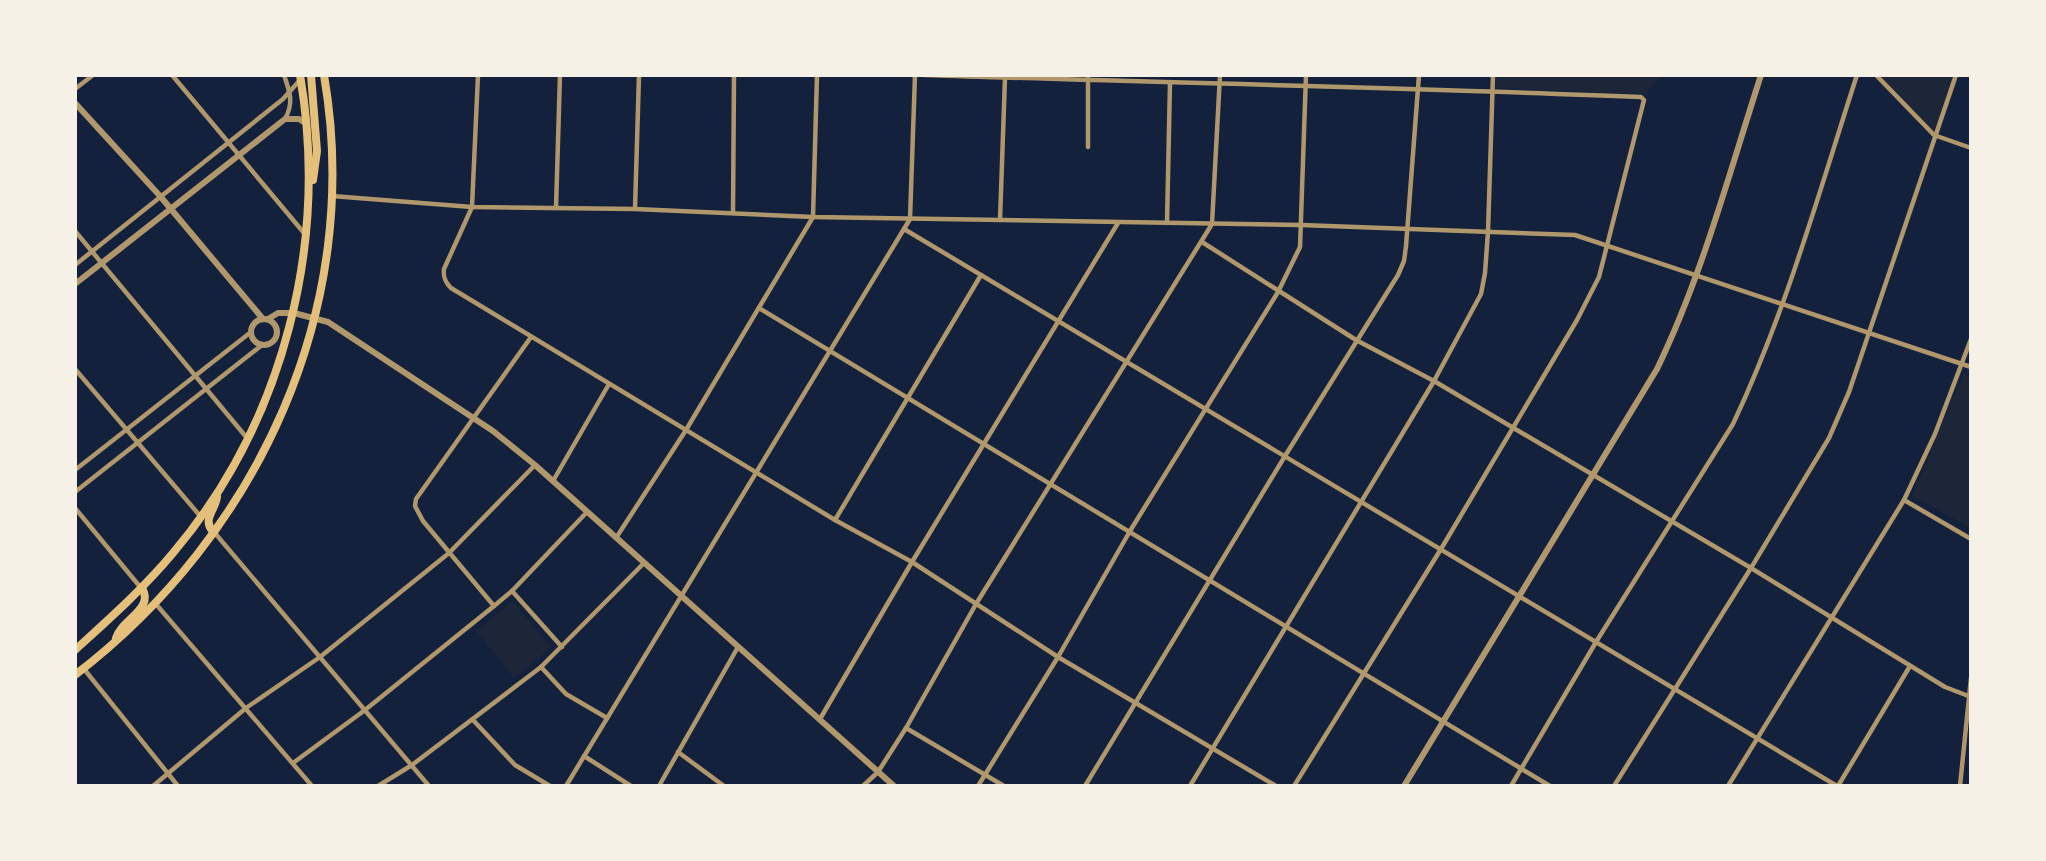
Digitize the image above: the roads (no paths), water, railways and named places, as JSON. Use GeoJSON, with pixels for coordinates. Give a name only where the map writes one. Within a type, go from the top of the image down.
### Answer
{"type":"FeatureCollection","features":[{"type":"Feature","properties":{"kind":"highway"},"geometry":{"type":"LineString","coordinates":[[75,650],[142,588],[201,517],[248,439],[274,377],[294,313],[317,151],[311,75]]}},
{"type":"Feature","properties":{"kind":"highway"},"geometry":{"type":"LineString","coordinates":[[75,675],[155,603],[181,575],[213,532],[237,497],[279,418],[304,358],[315,317],[328,246],[332,196],[332,148],[324,75]]}},
{"type":"Feature","properties":{"kind":"highway"},"geometry":{"type":"LineString","coordinates":[[300,77],[307,124],[309,197]]}},
{"type":"Feature","properties":{"kind":"highway"},"geometry":{"type":"LineString","coordinates":[[213,532],[208,518],[216,505],[217,494]]}},
{"type":"Feature","properties":{"kind":"highway"},"geometry":{"type":"LineString","coordinates":[[115,641],[118,631],[143,606],[146,595],[142,588]]}},
{"type":"Feature","properties":{"kind":"street"},"geometry":{"type":"LineString","coordinates":[[75,89],[93,75]]}},
{"type":"Feature","properties":{"kind":"street"},"geometry":{"type":"LineString","coordinates":[[172,75],[306,236]]}},
{"type":"Feature","properties":{"kind":"street"},"geometry":{"type":"LineString","coordinates":[[75,284],[285,119],[291,104],[291,93],[284,75]]}},
{"type":"Feature","properties":{"kind":"street"},"geometry":{"type":"LineString","coordinates":[[478,75],[472,207],[443,275],[452,288],[835,520],[912,562],[1058,657],[1276,786]]}},
{"type":"Feature","properties":{"kind":"street"},"geometry":{"type":"LineString","coordinates":[[556,208],[560,75]]}},
{"type":"Feature","properties":{"kind":"street"},"geometry":{"type":"LineString","coordinates":[[635,209],[639,75]]}},
{"type":"Feature","properties":{"kind":"street"},"geometry":{"type":"LineString","coordinates":[[733,213],[734,75]]}},
{"type":"Feature","properties":{"kind":"street"},"geometry":{"type":"LineString","coordinates":[[616,538],[686,430],[813,217],[817,75]]}},
{"type":"Feature","properties":{"kind":"street"},"geometry":{"type":"LineString","coordinates":[[566,786],[911,219],[915,75]]}},
{"type":"Feature","properties":{"kind":"street"},"geometry":{"type":"LineString","coordinates":[[924,75],[1088,77],[1219,85],[1418,88],[1641,97],[1644,100],[1599,277],[1513,429],[1294,786]]}},
{"type":"Feature","properties":{"kind":"street"},"geometry":{"type":"LineString","coordinates":[[863,786],[878,772],[906,728],[976,604],[1212,224],[1220,75]]}},
{"type":"Feature","properties":{"kind":"street"},"geometry":{"type":"LineString","coordinates":[[978,786],[1058,657],[1130,531],[1278,292],[1300,247],[1306,75]]}},
{"type":"Feature","properties":{"kind":"street"},"geometry":{"type":"LineString","coordinates":[[1085,786],[1398,275],[1404,261],[1419,75]]}},
{"type":"Feature","properties":{"kind":"street"},"geometry":{"type":"LineString","coordinates":[[1190,786],[1434,381],[1481,294],[1488,232],[1493,75]]}},
{"type":"Feature","properties":{"kind":"street"},"geometry":{"type":"LineString","coordinates":[[1404,786],[1657,369],[1681,318],[1696,276],[1761,75]]}},
{"type":"Feature","properties":{"kind":"street"},"geometry":{"type":"LineString","coordinates":[[1511,786],[1596,642],[1733,424],[1752,385],[1782,304],[1857,75]]}},
{"type":"Feature","properties":{"kind":"street"},"geometry":{"type":"LineString","coordinates":[[1876,75],[1934,135],[1971,148]]}},
{"type":"Feature","properties":{"kind":"street"},"geometry":{"type":"LineString","coordinates":[[1614,786],[1676,690],[1829,438],[1849,392],[1956,75]]}},
{"type":"Feature","properties":{"kind":"street"},"geometry":{"type":"LineString","coordinates":[[1000,220],[1005,76]]}},
{"type":"Feature","properties":{"kind":"street"},"geometry":{"type":"LineString","coordinates":[[75,265],[291,93],[300,77]]}},
{"type":"Feature","properties":{"kind":"street"},"geometry":{"type":"LineString","coordinates":[[1088,77],[1088,147]]}},
{"type":"Feature","properties":{"kind":"street"},"geometry":{"type":"LineString","coordinates":[[1167,223],[1170,83]]}},
{"type":"Feature","properties":{"kind":"street"},"geometry":{"type":"LineString","coordinates":[[75,103],[171,208],[266,319],[275,324],[277,337],[271,344],[262,345],[75,492]]}},
{"type":"Feature","properties":{"kind":"street"},"geometry":{"type":"LineString","coordinates":[[285,119],[299,119],[307,124]]}},
{"type":"Feature","properties":{"kind":"street"},"geometry":{"type":"LineString","coordinates":[[332,196],[472,207],[635,209],[813,217],[1301,225],[1575,235],[1971,367]]}},
{"type":"Feature","properties":{"kind":"street"},"geometry":{"type":"LineString","coordinates":[[820,719],[1118,222]]}},
{"type":"Feature","properties":{"kind":"street"},"geometry":{"type":"LineString","coordinates":[[904,229],[1838,786],[1910,666]]}},
{"type":"Feature","properties":{"kind":"street"},"geometry":{"type":"LineString","coordinates":[[75,231],[248,439]]}},
{"type":"Feature","properties":{"kind":"street"},"geometry":{"type":"LineString","coordinates":[[1202,242],[1356,340],[1434,381],[1751,568],[1945,687],[1969,696]]}},
{"type":"Feature","properties":{"kind":"street"},"geometry":{"type":"LineString","coordinates":[[835,520],[981,275]]}},
{"type":"Feature","properties":{"kind":"street"},"geometry":{"type":"LineString","coordinates":[[759,308],[1550,786]]}},
{"type":"Feature","properties":{"kind":"street"},"geometry":{"type":"LineString","coordinates":[[75,470],[251,332],[256,322],[278,313],[315,317],[493,431],[535,465],[894,786]]}},
{"type":"Feature","properties":{"kind":"street"},"geometry":{"type":"LineString","coordinates":[[251,332],[254,340],[262,345]]}},
{"type":"Feature","properties":{"kind":"street"},"geometry":{"type":"LineString","coordinates":[[277,337],[286,341]]}},
{"type":"Feature","properties":{"kind":"street"},"geometry":{"type":"LineString","coordinates":[[494,606],[422,521],[415,506],[421,489],[531,337]]}},
{"type":"Feature","properties":{"kind":"street"},"geometry":{"type":"LineString","coordinates":[[1728,786],[1904,500],[1935,435],[1971,339]]}},
{"type":"Feature","properties":{"kind":"street"},"geometry":{"type":"LineString","coordinates":[[75,369],[201,517]]}},
{"type":"Feature","properties":{"kind":"street"},"geometry":{"type":"LineString","coordinates":[[552,481],[609,384]]}},
{"type":"Feature","properties":{"kind":"street"},"geometry":{"type":"LineString","coordinates":[[153,786],[246,708],[320,657],[449,552],[535,465]]}},
{"type":"Feature","properties":{"kind":"street"},"geometry":{"type":"LineString","coordinates":[[1904,500],[1971,540]]}},
{"type":"Feature","properties":{"kind":"street"},"geometry":{"type":"LineString","coordinates":[[75,508],[142,588]]}},
{"type":"Feature","properties":{"kind":"street"},"geometry":{"type":"LineString","coordinates":[[293,764],[365,710],[512,591],[587,512]]}},
{"type":"Feature","properties":{"kind":"street"},"geometry":{"type":"LineString","coordinates":[[213,532],[429,786]]}},
{"type":"Feature","properties":{"kind":"street"},"geometry":{"type":"LineString","coordinates":[[378,786],[412,765],[541,667],[644,563]]}},
{"type":"Feature","properties":{"kind":"street"},"geometry":{"type":"LineString","coordinates":[[512,591],[562,647]]}},
{"type":"Feature","properties":{"kind":"street"},"geometry":{"type":"LineString","coordinates":[[155,603],[312,786]]}},
{"type":"Feature","properties":{"kind":"street"},"geometry":{"type":"LineString","coordinates":[[659,786],[738,647]]}},
{"type":"Feature","properties":{"kind":"street"},"geometry":{"type":"LineString","coordinates":[[541,667],[566,694],[607,718]]}},
{"type":"Feature","properties":{"kind":"street"},"geometry":{"type":"LineString","coordinates":[[84,668],[178,786]]}},
{"type":"Feature","properties":{"kind":"street"},"geometry":{"type":"LineString","coordinates":[[1960,786],[1971,678]]}},
{"type":"Feature","properties":{"kind":"street"},"geometry":{"type":"LineString","coordinates":[[473,720],[515,765],[550,786]]}},
{"type":"Feature","properties":{"kind":"street"},"geometry":{"type":"LineString","coordinates":[[906,728],[1004,786]]}},
{"type":"Feature","properties":{"kind":"street"},"geometry":{"type":"LineString","coordinates":[[678,752],[724,786]]}},
{"type":"Feature","properties":{"kind":"street"},"geometry":{"type":"LineString","coordinates":[[584,756],[631,786]]}}]}
